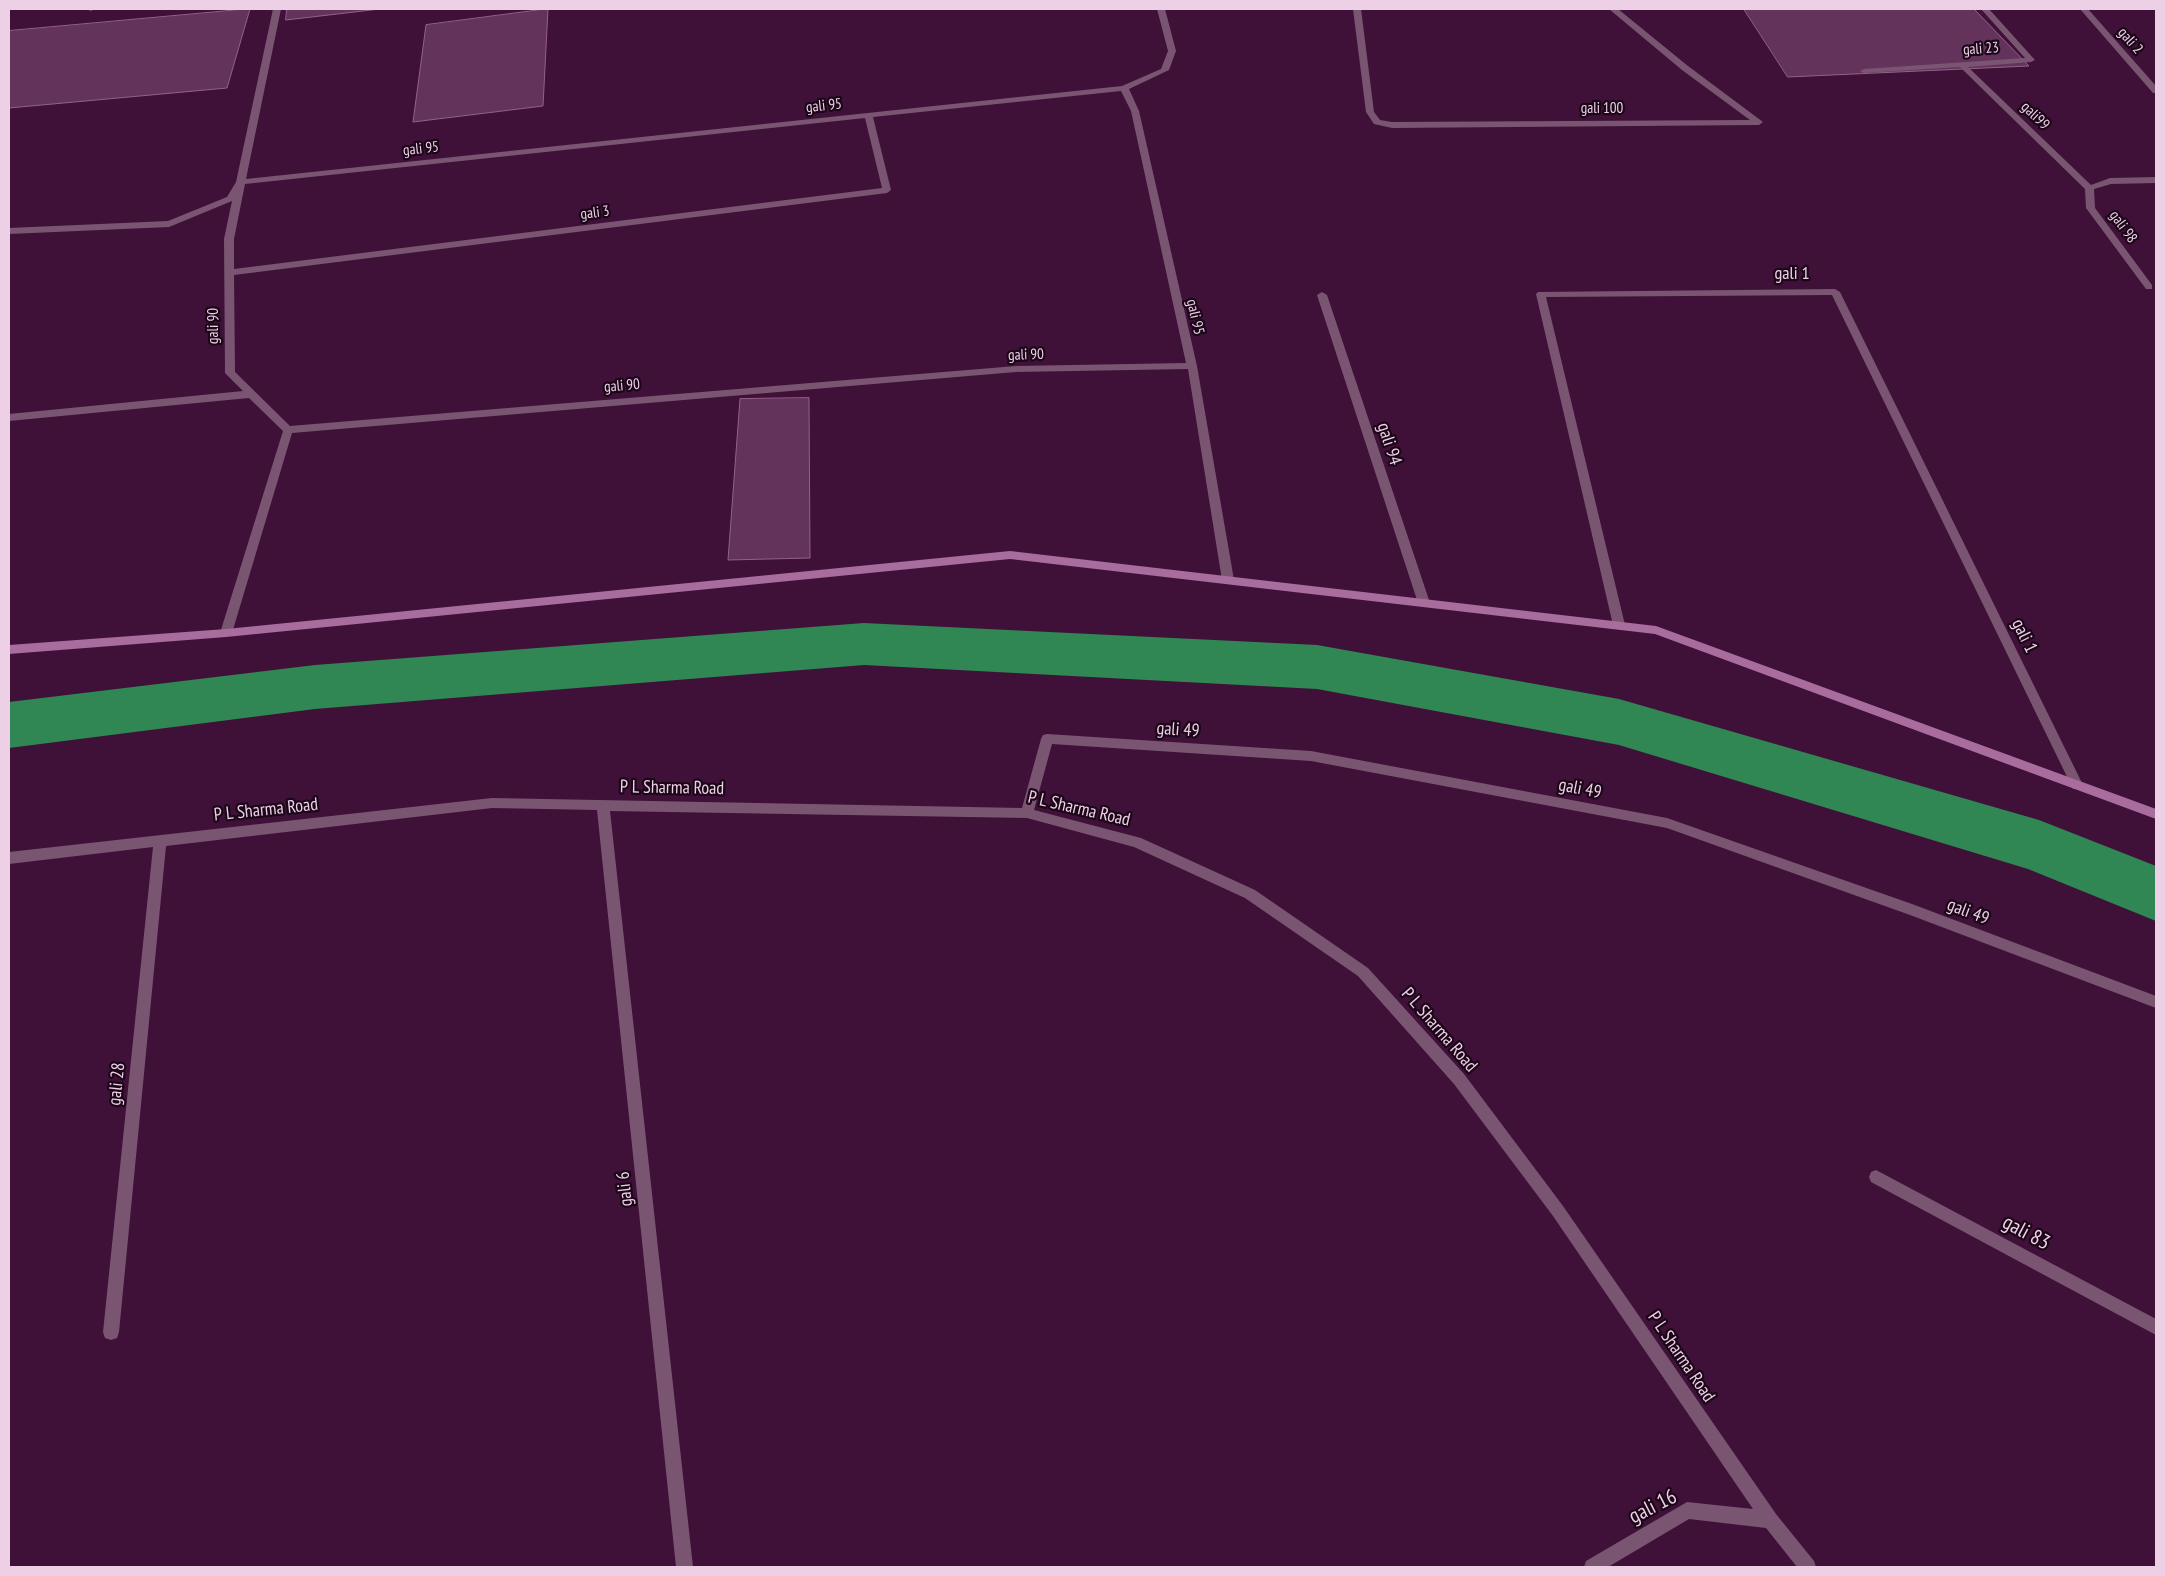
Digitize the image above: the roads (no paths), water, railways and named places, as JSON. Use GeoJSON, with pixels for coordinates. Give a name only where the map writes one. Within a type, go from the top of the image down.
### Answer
{"type":"FeatureCollection","features":[{"type":"Feature","properties":{"kind":"street","name":"gali 90"},"geometry":{"type":"LineString","coordinates":[[277,9],[229,239],[230,373],[288,430],[1016,369],[1192,366]]}},
{"type":"Feature","properties":{"kind":"street"},"geometry":{"type":"LineString","coordinates":[[1124,88],[1165,70],[1172,51],[1161,9]]}},
{"type":"Feature","properties":{"kind":"street","name":"gali 100"},"geometry":{"type":"LineString","coordinates":[[1357,9],[1370,112],[1377,122],[1392,125],[1758,122],[1685,68],[1613,9]]}},
{"type":"Feature","properties":{"kind":"street","name":"gali 23"},"geometry":{"type":"LineString","coordinates":[[1864,71],[2031,60],[1985,9]]}},
{"type":"Feature","properties":{"kind":"street","name":"gali 2"},"geometry":{"type":"LineString","coordinates":[[2084,9],[2156,91]]}},
{"type":"Feature","properties":{"kind":"street","name":"gali99"},"geometry":{"type":"LineString","coordinates":[[1962,65],[2089,188]]}},
{"type":"Feature","properties":{"kind":"street","name":"gali 95"},"geometry":{"type":"LineString","coordinates":[[241,182],[1124,88],[1135,111],[1192,366]]}},
{"type":"Feature","properties":{"kind":"street","name":"gali 3"},"geometry":{"type":"LineString","coordinates":[[229,273],[887,190],[868,115]]}},
{"type":"Feature","properties":{"kind":"street"},"geometry":{"type":"LineString","coordinates":[[2089,188],[2110,181],[2156,180]]}},
{"type":"Feature","properties":{"kind":"street"},"geometry":{"type":"LineString","coordinates":[[9,231],[169,224],[230,199],[241,182]]}},
{"type":"Feature","properties":{"kind":"street","name":"gali 98"},"geometry":{"type":"LineString","coordinates":[[2089,188],[2091,208],[2153,287],[2156,298]]}},
{"type":"Feature","properties":{"kind":"street","name":"gali 1"},"geometry":{"type":"LineString","coordinates":[[1619,625],[1541,294],[1836,292],[2077,785]]}},
{"type":"Feature","properties":{"kind":"street","name":"gali 94"},"geometry":{"type":"LineString","coordinates":[[1322,295],[1424,603]]}},
{"type":"Feature","properties":{"kind":"street"},"geometry":{"type":"LineString","coordinates":[[1192,366],[1228,580]]}},
{"type":"Feature","properties":{"kind":"street"},"geometry":{"type":"LineString","coordinates":[[9,417],[251,394]]}},
{"type":"Feature","properties":{"kind":"street"},"geometry":{"type":"LineString","coordinates":[[226,633],[288,430]]}},
{"type":"Feature","properties":{"kind":"street"},"geometry":{"type":"LineString","coordinates":[[9,650],[226,633],[1010,555],[1656,630],[2156,814]]}},
{"type":"Feature","properties":{"kind":"street","name":"gali 49"},"geometry":{"type":"LineString","coordinates":[[1027,814],[1047,738],[1311,756],[1668,823],[1912,910],[2156,1002]]}},
{"type":"Feature","properties":{"kind":"street","name":"P L Sharma Road"},"geometry":{"type":"LineString","coordinates":[[9,858],[492,803],[1027,814],[1136,842],[1250,894],[1363,972],[1459,1079],[1558,1211],[1770,1520],[1808,1567]]}},
{"type":"Feature","properties":{"kind":"street","name":"gali 6"},"geometry":{"type":"LineString","coordinates":[[603,806],[685,1567]]}},
{"type":"Feature","properties":{"kind":"street","name":"gali 28"},"geometry":{"type":"LineString","coordinates":[[111,1332],[160,841]]}},
{"type":"Feature","properties":{"kind":"street","name":"gali 83"},"geometry":{"type":"LineString","coordinates":[[1876,1177],[2156,1327]]}},
{"type":"Feature","properties":{"kind":"street","name":"gali 16"},"geometry":{"type":"LineString","coordinates":[[1592,1567],[1687,1510],[1770,1520]]}},
{"type":"Feature","properties":{"kind":"waterway"},"geometry":{"type":"LineString","coordinates":[[9,725],[315,687],[864,644],[1317,667],[1619,722],[2039,846],[2156,894]]}}]}
